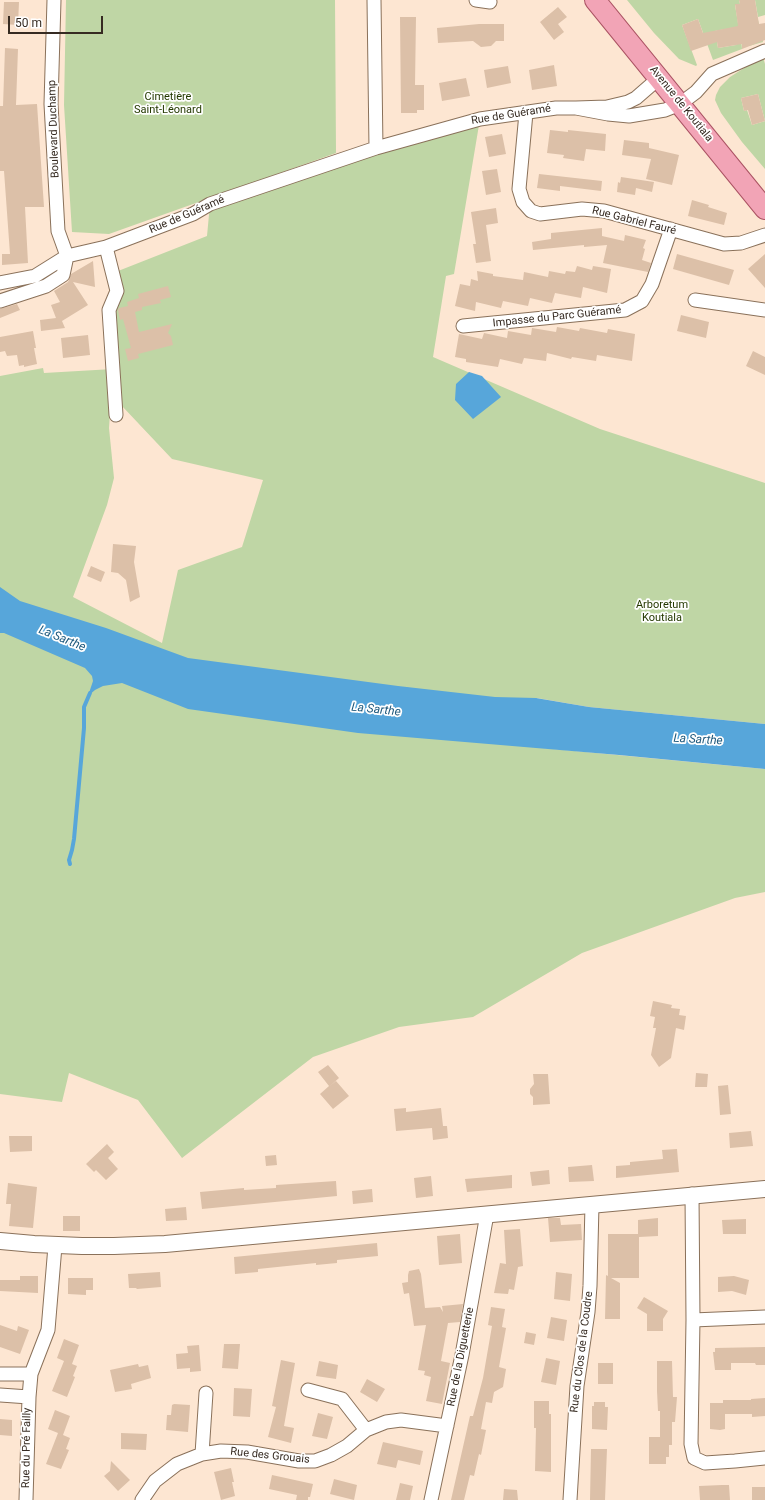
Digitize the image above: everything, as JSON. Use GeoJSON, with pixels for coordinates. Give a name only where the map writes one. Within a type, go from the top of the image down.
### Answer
{"type":"FeatureCollection","features":[{"type":"Feature","properties":{"kind":"main road","name":"Avenue de Koutiala"},"geometry":{"type":"LineString","coordinates":[[596,0],[765,210]]}},
{"type":"Feature","properties":{"kind":"street","name":"Boulevard Duchamp"},"geometry":{"type":"LineString","coordinates":[[54,0],[52,112],[58,231],[67,256]]}},
{"type":"Feature","properties":{"kind":"street"},"geometry":{"type":"LineString","coordinates":[[374,0],[376,148]]}},
{"type":"Feature","properties":{"kind":"street"},"geometry":{"type":"LineString","coordinates":[[476,0],[490,2]]}},
{"type":"Feature","properties":{"kind":"street","name":"Rue de Guéramé"},"geometry":{"type":"LineString","coordinates":[[576,108],[629,116],[666,110],[680,104],[696,92],[712,74],[765,51]]}},
{"type":"Feature","properties":{"kind":"street","name":"Rue de Guéramé"},"geometry":{"type":"LineString","coordinates":[[0,283],[35,276],[67,256],[106,247],[193,214],[210,204],[376,148],[480,119],[556,108],[607,107],[628,102],[636,98],[659,78]]}},
{"type":"Feature","properties":{"kind":"street","name":"Rue Gabriel Fauré"},"geometry":{"type":"LineString","coordinates":[[526,113],[519,189],[522,202],[531,211],[540,214],[582,209],[604,211],[724,244],[741,243],[765,235]]}},
{"type":"Feature","properties":{"kind":"street","name":"Impasse du Parc Guéramé"},"geometry":{"type":"LineString","coordinates":[[464,326],[625,310],[642,301],[652,284],[670,229]]}},
{"type":"Feature","properties":{"kind":"street"},"geometry":{"type":"LineString","coordinates":[[106,247],[118,291],[109,310],[116,415]]}},
{"type":"Feature","properties":{"kind":"street"},"geometry":{"type":"LineString","coordinates":[[0,301],[46,286],[64,275],[67,256]]}},
{"type":"Feature","properties":{"kind":"street"},"geometry":{"type":"LineString","coordinates":[[695,300],[765,310]]}},
{"type":"Feature","properties":{"kind":"street"},"geometry":{"type":"LineString","coordinates":[[0,1241],[55,1246],[165,1244],[592,1205],[692,1194],[765,1189]]}},
{"type":"Feature","properties":{"kind":"street"},"geometry":{"type":"LineString","coordinates":[[692,1194],[693,1320],[691,1444],[694,1458],[705,1463],[765,1458]]}},
{"type":"Feature","properties":{"kind":"street","name":"Rue du Clos de la Coudre"},"geometry":{"type":"LineString","coordinates":[[570,1500],[577,1386],[588,1312],[590,1286],[592,1205]]}},
{"type":"Feature","properties":{"kind":"street","name":"Rue de la Diguetterie"},"geometry":{"type":"LineString","coordinates":[[431,1500],[462,1355],[487,1214]]}},
{"type":"Feature","properties":{"kind":"street","name":"Rue du Pré Failly"},"geometry":{"type":"LineString","coordinates":[[26,1500],[28,1397],[31,1374],[48,1330],[55,1246]]}},
{"type":"Feature","properties":{"kind":"street"},"geometry":{"type":"LineString","coordinates":[[693,1320],[765,1318]]}},
{"type":"Feature","properties":{"kind":"street"},"geometry":{"type":"LineString","coordinates":[[0,1374],[31,1374]]}},
{"type":"Feature","properties":{"kind":"street"},"geometry":{"type":"LineString","coordinates":[[308,1390],[342,1399],[366,1430]]}},
{"type":"Feature","properties":{"kind":"street"},"geometry":{"type":"LineString","coordinates":[[202,1454],[206,1393]]}},
{"type":"Feature","properties":{"kind":"street","name":"Rue du Pré Failly"},"geometry":{"type":"LineString","coordinates":[[0,1395],[28,1397]]}},
{"type":"Feature","properties":{"kind":"street","name":"Rue des Grouais"},"geometry":{"type":"LineString","coordinates":[[142,1500],[155,1481],[178,1464],[202,1454],[221,1451],[246,1452],[298,1461],[315,1461],[332,1455],[347,1446],[366,1430],[386,1422],[401,1420],[447,1426]]}},
{"type":"Feature","properties":{"kind":"green space","name":"Cimetière Saint-Léonard"},"geometry":{"type":"Polygon","coordinates":[[[66,0],[335,0],[336,153],[109,234],[72,232],[64,105],[66,0]]]}},
{"type":"Feature","properties":{"kind":"green space"},"geometry":{"type":"Polygon","coordinates":[[[627,0],[739,0],[740,4],[735,5],[738,23],[758,20],[763,42],[749,46],[747,34],[726,29],[715,31],[718,48],[736,45],[741,39],[742,49],[713,60],[698,19],[682,25],[697,65],[696,66],[679,59],[654,33],[627,0]]]}},
{"type":"Feature","properties":{"kind":"green space"},"geometry":{"type":"Polygon","coordinates":[[[755,0],[765,0],[765,15],[758,17],[755,0]]]}},
{"type":"Feature","properties":{"kind":"green space"},"geometry":{"type":"Polygon","coordinates":[[[763,57],[765,64],[765,121],[765,169],[742,142],[721,113],[715,100],[720,87],[730,77],[763,57]],[[758,94],[741,98],[744,111],[747,110],[752,125],[765,121],[758,94]]]}},
{"type":"Feature","properties":{"kind":"green space","name":"Arboretum Koutiala"},"geometry":{"type":"Polygon","coordinates":[[[480,119],[454,274],[446,276],[433,357],[600,429],[765,483],[765,724],[589,707],[537,698],[522,746],[765,769],[765,892],[735,898],[582,953],[473,1017],[399,1027],[313,1057],[182,1158],[138,1100],[69,1073],[62,1102],[0,1094],[0,376],[43,368],[44,373],[113,369],[109,428],[114,478],[107,505],[73,597],[162,643],[178,570],[242,547],[263,480],[172,459],[122,406],[113,273],[207,236],[210,204],[480,119]]]}},
{"type":"Feature","properties":{"kind":"water"},"geometry":{"type":"Polygon","coordinates":[[[469,372],[482,376],[501,397],[473,419],[455,400],[456,384],[469,372]]]}},
{"type":"Feature","properties":{"kind":"water","name":"La Sarthe"},"geometry":{"type":"Polygon","coordinates":[[[0,587],[20,601],[106,628],[188,658],[398,686],[495,697],[536,698],[589,707],[765,724],[765,769],[358,733],[188,709],[122,683],[103,686],[88,696],[93,681],[92,676],[85,668],[4,633],[0,633],[0,587]]]}},
{"type":"Feature","properties":{"kind":"building"},"geometry":{"type":"Polygon","coordinates":[[[739,0],[755,0],[759,24],[765,23],[765,40],[742,49],[742,44],[718,48],[717,42],[691,51],[682,25],[698,19],[703,33],[738,26],[735,4],[740,4],[739,0]]]}},
{"type":"Feature","properties":{"kind":"building"},"geometry":{"type":"Polygon","coordinates":[[[4,2],[19,2],[18,25],[3,24],[4,2]]]}},
{"type":"Feature","properties":{"kind":"building"},"geometry":{"type":"Polygon","coordinates":[[[558,7],[567,17],[558,24],[564,32],[554,40],[540,22],[558,7]]]}},
{"type":"Feature","properties":{"kind":"building"},"geometry":{"type":"Polygon","coordinates":[[[400,17],[416,17],[415,85],[424,85],[424,110],[417,110],[417,113],[401,113],[400,17]]]}},
{"type":"Feature","properties":{"kind":"building"},"geometry":{"type":"Polygon","coordinates":[[[479,24],[504,24],[504,41],[496,41],[491,46],[481,47],[473,41],[438,43],[437,28],[479,24]]]}},
{"type":"Feature","properties":{"kind":"building"},"geometry":{"type":"Polygon","coordinates":[[[5,48],[18,49],[16,105],[37,104],[44,207],[25,207],[28,263],[2,265],[2,254],[10,254],[4,171],[0,171],[0,106],[3,106],[5,48]]]}},
{"type":"Feature","properties":{"kind":"building"},"geometry":{"type":"Polygon","coordinates":[[[554,65],[557,86],[532,90],[529,70],[554,65]]]}},
{"type":"Feature","properties":{"kind":"building"},"geometry":{"type":"Polygon","coordinates":[[[508,66],[511,83],[487,88],[484,70],[508,66]]]}},
{"type":"Feature","properties":{"kind":"building"},"geometry":{"type":"Polygon","coordinates":[[[466,78],[470,96],[442,101],[439,83],[466,78]]]}},
{"type":"Feature","properties":{"kind":"building"},"geometry":{"type":"Polygon","coordinates":[[[758,94],[765,121],[752,125],[748,110],[744,111],[741,98],[758,94]]]}},
{"type":"Feature","properties":{"kind":"building"},"geometry":{"type":"Polygon","coordinates":[[[550,130],[568,132],[568,130],[606,134],[605,151],[586,149],[584,161],[563,158],[564,155],[547,153],[550,130]]]}},
{"type":"Feature","properties":{"kind":"building"},"geometry":{"type":"Polygon","coordinates":[[[502,134],[506,154],[489,157],[485,137],[502,134]]]}},
{"type":"Feature","properties":{"kind":"building"},"geometry":{"type":"Polygon","coordinates":[[[624,140],[649,143],[649,148],[679,155],[672,185],[646,179],[651,159],[622,155],[624,140]]]}},
{"type":"Feature","properties":{"kind":"building"},"geometry":{"type":"Polygon","coordinates":[[[497,169],[501,192],[486,195],[482,171],[497,169]]]}},
{"type":"Feature","properties":{"kind":"building"},"geometry":{"type":"Polygon","coordinates":[[[539,174],[602,181],[601,191],[560,186],[560,191],[537,188],[539,174]]]}},
{"type":"Feature","properties":{"kind":"building"},"geometry":{"type":"Polygon","coordinates":[[[621,177],[654,182],[652,192],[636,188],[635,195],[617,192],[618,182],[620,183],[621,177]]]}},
{"type":"Feature","properties":{"kind":"building"},"geometry":{"type":"Polygon","coordinates":[[[692,200],[709,205],[708,207],[727,213],[724,225],[688,216],[692,200]]]}},
{"type":"Feature","properties":{"kind":"building"},"geometry":{"type":"Polygon","coordinates":[[[496,208],[498,223],[486,225],[491,261],[476,263],[473,244],[476,244],[471,212],[496,208]]]}},
{"type":"Feature","properties":{"kind":"building"},"geometry":{"type":"Polygon","coordinates":[[[602,228],[602,236],[624,241],[625,235],[646,240],[643,248],[645,249],[642,260],[651,263],[648,272],[603,263],[607,245],[584,247],[584,245],[533,250],[532,242],[551,239],[551,233],[602,228]]]}},
{"type":"Feature","properties":{"kind":"building"},"geometry":{"type":"Polygon","coordinates":[[[677,254],[734,270],[729,285],[673,269],[677,254]]]}},
{"type":"Feature","properties":{"kind":"building"},"geometry":{"type":"Polygon","coordinates":[[[765,254],[765,288],[748,269],[765,254]]]}},
{"type":"Feature","properties":{"kind":"building"},"geometry":{"type":"Polygon","coordinates":[[[93,261],[95,287],[73,282],[88,305],[62,321],[65,328],[41,331],[40,320],[56,318],[51,305],[60,302],[54,291],[68,282],[71,274],[93,261]]]}},
{"type":"Feature","properties":{"kind":"building"},"geometry":{"type":"Polygon","coordinates":[[[577,266],[592,270],[593,266],[611,269],[607,293],[583,287],[581,298],[555,293],[552,303],[530,298],[528,306],[503,301],[501,308],[476,302],[475,311],[455,306],[460,284],[470,286],[471,279],[478,281],[477,271],[493,274],[493,276],[523,280],[524,272],[548,277],[549,271],[565,274],[566,271],[575,272],[577,266]]]}},
{"type":"Feature","properties":{"kind":"building"},"geometry":{"type":"Polygon","coordinates":[[[168,286],[171,297],[160,300],[161,303],[142,307],[142,310],[135,312],[139,332],[172,324],[168,333],[171,336],[173,345],[138,354],[139,358],[128,361],[125,349],[131,348],[123,319],[120,320],[119,308],[128,306],[127,302],[139,298],[138,294],[168,286]]]}},
{"type":"Feature","properties":{"kind":"building"},"geometry":{"type":"Polygon","coordinates":[[[17,304],[20,310],[0,318],[0,309],[17,304]]]}},
{"type":"Feature","properties":{"kind":"building"},"geometry":{"type":"Polygon","coordinates":[[[681,315],[709,322],[706,338],[677,331],[681,315]]]}},
{"type":"Feature","properties":{"kind":"building"},"geometry":{"type":"Polygon","coordinates":[[[557,327],[579,331],[580,328],[607,333],[608,329],[635,334],[632,361],[597,355],[596,361],[572,357],[571,359],[547,353],[546,361],[524,358],[522,364],[500,359],[498,367],[466,362],[466,359],[455,357],[459,334],[482,339],[484,333],[507,338],[508,331],[531,335],[532,328],[556,332],[557,327]]]}},
{"type":"Feature","properties":{"kind":"building"},"geometry":{"type":"Polygon","coordinates":[[[33,331],[37,364],[24,367],[24,365],[19,366],[17,355],[7,356],[5,351],[0,352],[0,337],[33,331]]]}},
{"type":"Feature","properties":{"kind":"building"},"geometry":{"type":"Polygon","coordinates":[[[88,335],[90,355],[63,358],[61,338],[88,335]]]}},
{"type":"Feature","properties":{"kind":"building"},"geometry":{"type":"Polygon","coordinates":[[[753,351],[765,357],[765,375],[746,366],[753,351]]]}},
{"type":"Feature","properties":{"kind":"building"},"geometry":{"type":"Polygon","coordinates":[[[113,544],[136,546],[134,562],[140,597],[130,602],[126,580],[118,573],[111,572],[113,544]]]}},
{"type":"Feature","properties":{"kind":"building"},"geometry":{"type":"Polygon","coordinates":[[[91,566],[105,572],[101,582],[87,576],[91,566]]]}},
{"type":"Feature","properties":{"kind":"building"},"geometry":{"type":"Polygon","coordinates":[[[653,1001],[672,1005],[671,1008],[680,1009],[679,1015],[686,1016],[684,1030],[676,1028],[671,1058],[659,1067],[651,1055],[656,1028],[653,1028],[655,1017],[650,1016],[653,1001]]]}},
{"type":"Feature","properties":{"kind":"building"},"geometry":{"type":"Polygon","coordinates":[[[328,1065],[339,1078],[330,1086],[336,1081],[349,1096],[333,1109],[320,1094],[329,1086],[318,1072],[328,1065]]]}},
{"type":"Feature","properties":{"kind":"building"},"geometry":{"type":"Polygon","coordinates":[[[696,1073],[708,1074],[707,1087],[695,1087],[696,1073]]]}},
{"type":"Feature","properties":{"kind":"building"},"geometry":{"type":"Polygon","coordinates":[[[533,1074],[548,1074],[550,1104],[533,1105],[533,1097],[530,1094],[530,1089],[534,1084],[533,1074]]]}},
{"type":"Feature","properties":{"kind":"building"},"geometry":{"type":"Polygon","coordinates":[[[728,1085],[731,1114],[720,1115],[718,1086],[728,1085]]]}},
{"type":"Feature","properties":{"kind":"building"},"geometry":{"type":"Polygon","coordinates":[[[406,1108],[406,1112],[441,1108],[443,1126],[447,1126],[448,1138],[433,1140],[432,1128],[396,1131],[394,1109],[406,1108]]]}},
{"type":"Feature","properties":{"kind":"building"},"geometry":{"type":"Polygon","coordinates":[[[751,1131],[753,1146],[730,1148],[729,1133],[751,1131]]]}},
{"type":"Feature","properties":{"kind":"building"},"geometry":{"type":"Polygon","coordinates":[[[9,1136],[32,1136],[32,1151],[10,1152],[9,1136]]]}},
{"type":"Feature","properties":{"kind":"building"},"geometry":{"type":"Polygon","coordinates":[[[107,1144],[114,1152],[108,1158],[118,1169],[106,1180],[96,1170],[94,1172],[86,1164],[107,1144]]]}},
{"type":"Feature","properties":{"kind":"building"},"geometry":{"type":"Polygon","coordinates":[[[677,1149],[679,1172],[616,1178],[616,1166],[630,1165],[630,1162],[663,1159],[662,1150],[677,1149]]]}},
{"type":"Feature","properties":{"kind":"building"},"geometry":{"type":"Polygon","coordinates":[[[276,1155],[277,1165],[266,1166],[265,1156],[276,1155]]]}},
{"type":"Feature","properties":{"kind":"building"},"geometry":{"type":"Polygon","coordinates":[[[592,1165],[594,1181],[569,1182],[568,1167],[592,1165]]]}},
{"type":"Feature","properties":{"kind":"building"},"geometry":{"type":"Polygon","coordinates":[[[549,1170],[550,1184],[532,1186],[530,1172],[549,1170]]]}},
{"type":"Feature","properties":{"kind":"building"},"geometry":{"type":"Polygon","coordinates":[[[512,1175],[512,1188],[467,1192],[465,1179],[512,1175]]]}},
{"type":"Feature","properties":{"kind":"building"},"geometry":{"type":"Polygon","coordinates":[[[431,1176],[433,1196],[416,1198],[414,1178],[431,1176]]]}},
{"type":"Feature","properties":{"kind":"building"},"geometry":{"type":"Polygon","coordinates":[[[336,1181],[337,1196],[202,1209],[200,1192],[244,1188],[244,1190],[276,1188],[276,1185],[336,1181]]]}},
{"type":"Feature","properties":{"kind":"building"},"geometry":{"type":"Polygon","coordinates":[[[8,1183],[37,1187],[33,1228],[9,1226],[11,1204],[6,1204],[8,1183]]]}},
{"type":"Feature","properties":{"kind":"building"},"geometry":{"type":"Polygon","coordinates":[[[372,1189],[373,1202],[353,1204],[352,1191],[372,1189]]]}},
{"type":"Feature","properties":{"kind":"building"},"geometry":{"type":"Polygon","coordinates":[[[186,1207],[187,1220],[166,1221],[165,1209],[186,1207]]]}},
{"type":"Feature","properties":{"kind":"building"},"geometry":{"type":"Polygon","coordinates":[[[63,1216],[80,1216],[80,1231],[63,1231],[63,1216]]]}},
{"type":"Feature","properties":{"kind":"building"},"geometry":{"type":"Polygon","coordinates":[[[548,1218],[560,1218],[561,1225],[581,1224],[582,1240],[550,1242],[548,1218]]]}},
{"type":"Feature","properties":{"kind":"building"},"geometry":{"type":"Polygon","coordinates":[[[658,1218],[658,1236],[639,1237],[639,1278],[611,1278],[620,1283],[620,1319],[605,1319],[606,1275],[608,1276],[608,1234],[638,1234],[638,1220],[658,1218]]]}},
{"type":"Feature","properties":{"kind":"building"},"geometry":{"type":"Polygon","coordinates":[[[746,1219],[746,1234],[723,1234],[722,1220],[746,1219]]]}},
{"type":"Feature","properties":{"kind":"building"},"geometry":{"type":"Polygon","coordinates":[[[520,1229],[523,1266],[518,1267],[514,1290],[509,1289],[508,1294],[494,1293],[500,1263],[506,1264],[504,1230],[520,1229]]]}},
{"type":"Feature","properties":{"kind":"building"},"geometry":{"type":"Polygon","coordinates":[[[460,1234],[462,1263],[439,1265],[437,1236],[460,1234]]]}},
{"type":"Feature","properties":{"kind":"building"},"geometry":{"type":"Polygon","coordinates":[[[377,1243],[378,1256],[337,1260],[337,1263],[316,1265],[316,1263],[258,1269],[258,1272],[235,1274],[234,1257],[377,1243]]]}},
{"type":"Feature","properties":{"kind":"building"},"geometry":{"type":"Polygon","coordinates":[[[419,1269],[421,1274],[425,1308],[440,1307],[443,1312],[442,1306],[463,1304],[460,1322],[448,1323],[441,1361],[450,1363],[442,1404],[426,1401],[431,1377],[424,1375],[425,1371],[418,1370],[426,1325],[414,1326],[409,1293],[404,1294],[402,1283],[408,1282],[409,1271],[419,1269]]]}},
{"type":"Feature","properties":{"kind":"building"},"geometry":{"type":"Polygon","coordinates":[[[160,1272],[161,1287],[137,1289],[129,1288],[128,1274],[160,1272]]]}},
{"type":"Feature","properties":{"kind":"building"},"geometry":{"type":"Polygon","coordinates":[[[556,1272],[572,1274],[570,1301],[554,1299],[556,1272]]]}},
{"type":"Feature","properties":{"kind":"building"},"geometry":{"type":"Polygon","coordinates":[[[20,1276],[38,1276],[38,1293],[0,1291],[0,1280],[20,1280],[20,1276]]]}},
{"type":"Feature","properties":{"kind":"building"},"geometry":{"type":"Polygon","coordinates":[[[734,1276],[749,1280],[746,1295],[732,1291],[718,1292],[718,1277],[734,1276]]]}},
{"type":"Feature","properties":{"kind":"building"},"geometry":{"type":"Polygon","coordinates":[[[68,1278],[93,1278],[93,1290],[86,1290],[86,1295],[68,1294],[68,1278]]]}},
{"type":"Feature","properties":{"kind":"building"},"geometry":{"type":"Polygon","coordinates":[[[644,1297],[668,1311],[663,1319],[663,1331],[647,1331],[647,1314],[637,1308],[644,1297]]]}},
{"type":"Feature","properties":{"kind":"building"},"geometry":{"type":"Polygon","coordinates":[[[491,1307],[505,1309],[502,1327],[506,1328],[499,1367],[506,1369],[503,1387],[494,1392],[492,1403],[486,1402],[481,1429],[486,1430],[481,1455],[479,1454],[474,1476],[470,1475],[464,1500],[451,1500],[470,1416],[473,1416],[483,1378],[492,1326],[488,1325],[491,1307]]]}},
{"type":"Feature","properties":{"kind":"building"},"geometry":{"type":"Polygon","coordinates":[[[551,1317],[567,1320],[564,1341],[547,1338],[551,1317]]]}},
{"type":"Feature","properties":{"kind":"building"},"geometry":{"type":"Polygon","coordinates":[[[0,1325],[17,1331],[18,1326],[29,1330],[20,1354],[0,1347],[0,1325]]]}},
{"type":"Feature","properties":{"kind":"building"},"geometry":{"type":"Polygon","coordinates":[[[526,1332],[536,1334],[534,1345],[524,1343],[526,1332]]]}},
{"type":"Feature","properties":{"kind":"building"},"geometry":{"type":"Polygon","coordinates":[[[64,1339],[79,1345],[72,1364],[77,1366],[73,1376],[75,1377],[67,1397],[52,1391],[64,1361],[57,1358],[64,1339]]]}},
{"type":"Feature","properties":{"kind":"building"},"geometry":{"type":"Polygon","coordinates":[[[224,1344],[240,1344],[238,1369],[222,1368],[224,1344]]]}},
{"type":"Feature","properties":{"kind":"building"},"geometry":{"type":"Polygon","coordinates":[[[199,1345],[201,1371],[190,1372],[190,1368],[177,1369],[176,1354],[188,1353],[187,1346],[199,1345]]]}},
{"type":"Feature","properties":{"kind":"building"},"geometry":{"type":"Polygon","coordinates":[[[765,1347],[765,1365],[756,1365],[755,1363],[731,1363],[731,1370],[715,1370],[713,1352],[715,1352],[715,1348],[765,1347]]]}},
{"type":"Feature","properties":{"kind":"building"},"geometry":{"type":"Polygon","coordinates":[[[546,1358],[560,1361],[556,1385],[541,1382],[546,1358]]]}},
{"type":"Feature","properties":{"kind":"building"},"geometry":{"type":"Polygon","coordinates":[[[281,1360],[295,1363],[284,1426],[294,1428],[291,1443],[268,1437],[276,1407],[272,1406],[281,1360]]]}},
{"type":"Feature","properties":{"kind":"building"},"geometry":{"type":"Polygon","coordinates":[[[319,1361],[338,1365],[336,1379],[316,1376],[319,1361]]]}},
{"type":"Feature","properties":{"kind":"building"},"geometry":{"type":"Polygon","coordinates":[[[657,1361],[672,1361],[673,1397],[677,1397],[675,1422],[672,1422],[672,1445],[669,1445],[669,1457],[666,1457],[666,1464],[649,1464],[649,1437],[660,1437],[657,1361]]]}},
{"type":"Feature","properties":{"kind":"building"},"geometry":{"type":"Polygon","coordinates":[[[598,1363],[613,1363],[613,1384],[598,1384],[598,1363]]]}},
{"type":"Feature","properties":{"kind":"building"},"geometry":{"type":"Polygon","coordinates":[[[138,1364],[139,1367],[148,1365],[151,1378],[131,1384],[132,1389],[115,1392],[110,1370],[138,1364]]]}},
{"type":"Feature","properties":{"kind":"building"},"geometry":{"type":"Polygon","coordinates":[[[367,1379],[385,1389],[377,1402],[360,1392],[367,1379]]]}},
{"type":"Feature","properties":{"kind":"building"},"geometry":{"type":"Polygon","coordinates":[[[234,1388],[252,1389],[250,1417],[233,1416],[234,1388]]]}},
{"type":"Feature","properties":{"kind":"building"},"geometry":{"type":"Polygon","coordinates":[[[765,1398],[765,1416],[752,1417],[752,1414],[725,1414],[725,1429],[710,1429],[710,1403],[723,1403],[723,1400],[751,1400],[765,1398]]]}},
{"type":"Feature","properties":{"kind":"building"},"geometry":{"type":"Polygon","coordinates":[[[534,1401],[549,1401],[549,1414],[551,1414],[551,1472],[535,1471],[536,1428],[534,1428],[534,1401]]]}},
{"type":"Feature","properties":{"kind":"building"},"geometry":{"type":"Polygon","coordinates":[[[594,1402],[605,1402],[605,1407],[608,1407],[607,1430],[592,1429],[592,1406],[594,1406],[594,1402]]]}},
{"type":"Feature","properties":{"kind":"building"},"geometry":{"type":"Polygon","coordinates":[[[172,1405],[190,1405],[188,1432],[166,1430],[167,1415],[171,1415],[172,1405]]]}},
{"type":"Feature","properties":{"kind":"building"},"geometry":{"type":"Polygon","coordinates":[[[55,1410],[70,1416],[63,1435],[70,1438],[66,1449],[69,1450],[61,1469],[46,1464],[58,1433],[48,1429],[55,1410]]]}},
{"type":"Feature","properties":{"kind":"building"},"geometry":{"type":"Polygon","coordinates":[[[318,1413],[333,1417],[327,1439],[312,1436],[318,1413]]]}},
{"type":"Feature","properties":{"kind":"building"},"geometry":{"type":"Polygon","coordinates":[[[0,1419],[12,1420],[12,1436],[0,1435],[0,1419]]]}},
{"type":"Feature","properties":{"kind":"building"},"geometry":{"type":"Polygon","coordinates":[[[121,1433],[147,1434],[146,1450],[121,1449],[121,1433]]]}},
{"type":"Feature","properties":{"kind":"building"},"geometry":{"type":"Polygon","coordinates":[[[383,1442],[423,1451],[420,1465],[398,1460],[396,1468],[377,1464],[383,1442]]]}},
{"type":"Feature","properties":{"kind":"building"},"geometry":{"type":"Polygon","coordinates":[[[591,1449],[607,1449],[605,1500],[590,1500],[591,1449]]]}},
{"type":"Feature","properties":{"kind":"building"},"geometry":{"type":"Polygon","coordinates":[[[111,1461],[130,1480],[118,1491],[104,1476],[110,1471],[111,1461]]]}},
{"type":"Feature","properties":{"kind":"building"},"geometry":{"type":"Polygon","coordinates":[[[231,1468],[235,1496],[221,1500],[214,1472],[231,1468]]]}},
{"type":"Feature","properties":{"kind":"building"},"geometry":{"type":"Polygon","coordinates":[[[272,1475],[313,1484],[310,1497],[308,1497],[308,1500],[296,1500],[297,1495],[269,1489],[272,1475]]]}},
{"type":"Feature","properties":{"kind":"building"},"geometry":{"type":"Polygon","coordinates":[[[334,1479],[357,1485],[354,1500],[330,1494],[334,1479]]]}},
{"type":"Feature","properties":{"kind":"building"},"geometry":{"type":"Polygon","coordinates":[[[400,1483],[413,1486],[410,1500],[396,1500],[400,1483]]]}},
{"type":"Feature","properties":{"kind":"building"},"geometry":{"type":"Polygon","coordinates":[[[729,1485],[730,1500],[700,1500],[699,1486],[729,1485]]]}},
{"type":"Feature","properties":{"kind":"building"},"geometry":{"type":"Polygon","coordinates":[[[752,1487],[765,1487],[765,1500],[752,1500],[752,1487]]]}},
{"type":"Feature","properties":{"kind":"building"},"geometry":{"type":"Polygon","coordinates":[[[504,1489],[517,1490],[518,1500],[503,1500],[504,1489]]]}},
{"type":"Feature","properties":{"kind":"waterway"},"geometry":{"type":"LineString","coordinates":[[70,864],[69,860],[74,839],[84,728],[84,707],[90,693]]}}]}
